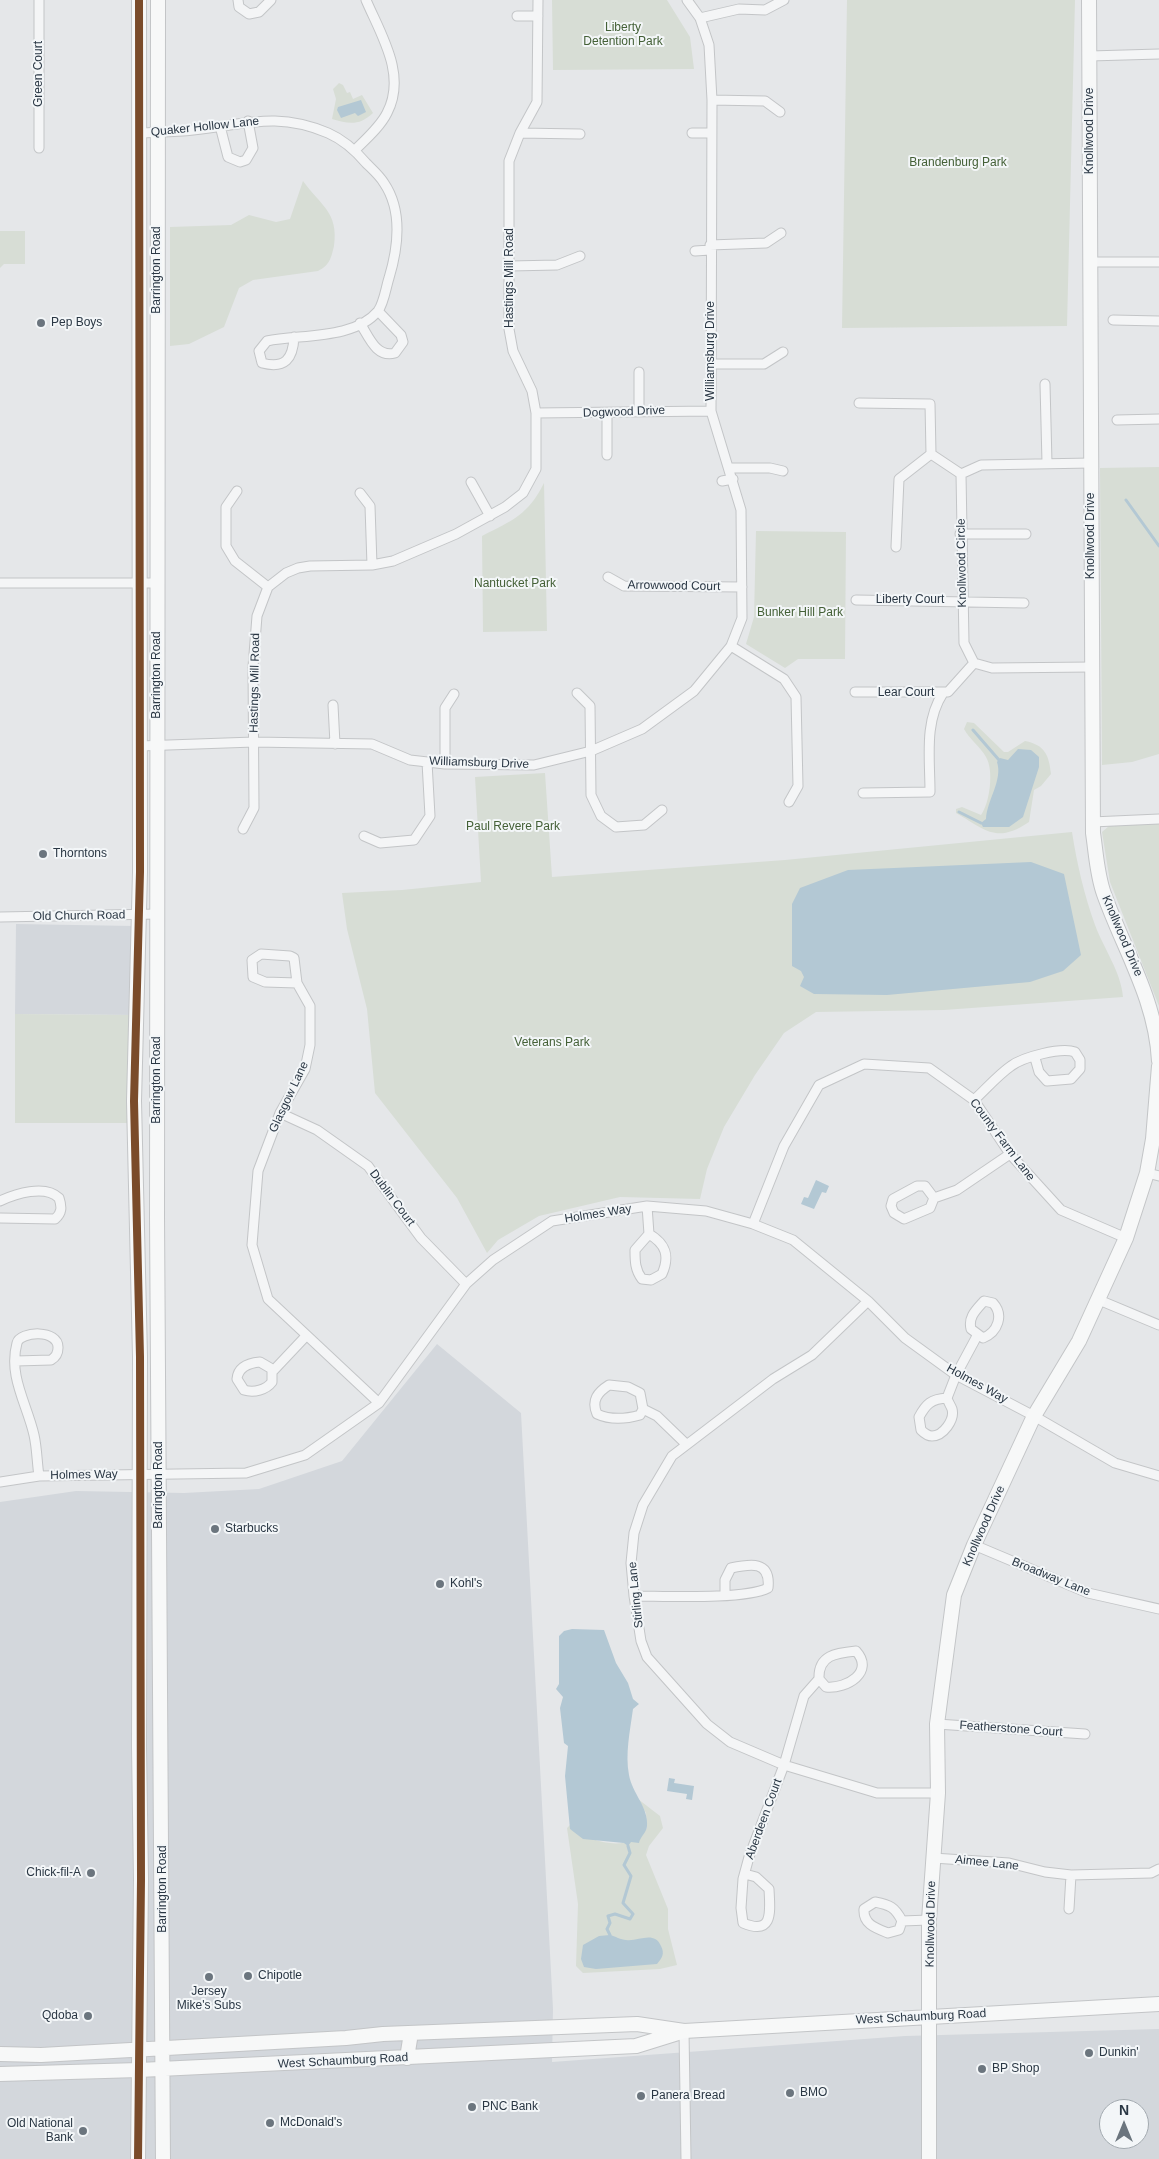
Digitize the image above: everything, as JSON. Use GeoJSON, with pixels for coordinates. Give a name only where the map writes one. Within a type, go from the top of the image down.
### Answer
{"type":"FeatureCollection","features":[{"type":"Feature","properties":{"kind":"main road","name":"Barrington Road"},"geometry":{"type":"LineString","coordinates":[[138,2159],[141,1879],[138,1474],[140,1357],[134,1101],[140,915],[139,0]]}},
{"type":"Feature","properties":{"kind":"main road","name":"Barrington Road"},"geometry":{"type":"LineString","coordinates":[[158,0],[158,1474],[164,2048],[163,2159]]}},
{"type":"Feature","properties":{"kind":"main road","name":"Knollwood Drive"},"geometry":{"type":"LineString","coordinates":[[1089,0],[1092,822],[1103,892],[1147,994],[1158,1038],[1159,1061]]}},
{"type":"Feature","properties":{"kind":"main road","name":"Knollwood Drive"},"geometry":{"type":"LineString","coordinates":[[929,2159],[929,1920],[938,1793],[937,1724],[954,1595],[974,1545],[1034,1416],[1079,1341],[1100,1300],[1153,1174],[1159,1066]]}},
{"type":"Feature","properties":{"kind":"main road","name":"West Schaumburg Road"},"geometry":{"type":"LineString","coordinates":[[0,2054],[41,2055],[411,2033],[636,2024],[684,2031],[1159,2004]]}},
{"type":"Feature","properties":{"kind":"main road","name":"West Schaumburg Road"},"geometry":{"type":"LineString","coordinates":[[0,2074],[164,2069],[636,2046],[684,2031]]}},
{"type":"Feature","properties":{"kind":"main road"},"geometry":{"type":"LineString","coordinates":[[407,2058],[411,2033]]}},
{"type":"Feature","properties":{"kind":"street","name":"Green Court"},"geometry":{"type":"LineString","coordinates":[[39,0],[39,148]]}},
{"type":"Feature","properties":{"kind":"street"},"geometry":{"type":"LineString","coordinates":[[238,0],[239,7],[249,14],[259,12],[271,0]]}},
{"type":"Feature","properties":{"kind":"street"},"geometry":{"type":"LineString","coordinates":[[355,150],[387,114],[395,88],[392,60],[366,0]]}},
{"type":"Feature","properties":{"kind":"street","name":"Hastings Mill Road"},"geometry":{"type":"LineString","coordinates":[[244,829],[254,808],[253,667],[257,616],[268,587],[286,574],[304,567],[372,566],[414,553],[490,516],[523,493],[536,469],[536,413],[532,391],[513,351],[509,328],[509,161],[520,133],[537,102],[538,0]]}},
{"type":"Feature","properties":{"kind":"street","name":"Williamsburg Drive"},"geometry":{"type":"LineString","coordinates":[[140,746],[254,742],[372,744],[410,760],[445,764],[534,765],[591,751],[642,729],[694,691],[731,646],[742,618],[741,510],[730,468],[711,411],[713,364],[710,248],[712,100],[708,45],[700,18],[687,0]]}},
{"type":"Feature","properties":{"kind":"street"},"geometry":{"type":"LineString","coordinates":[[700,18],[739,9],[766,10],[784,0]]}},
{"type":"Feature","properties":{"kind":"street"},"geometry":{"type":"LineString","coordinates":[[517,16],[538,16]]}},
{"type":"Feature","properties":{"kind":"street"},"geometry":{"type":"LineString","coordinates":[[1090,56],[1159,54]]}},
{"type":"Feature","properties":{"kind":"street"},"geometry":{"type":"LineString","coordinates":[[712,100],[765,101],[780,112]]}},
{"type":"Feature","properties":{"kind":"street","name":"Quaker Hollow Lane"},"geometry":{"type":"LineString","coordinates":[[140,133],[220,126],[248,121],[283,121],[326,132],[342,140],[355,150],[384,183],[396,214],[396,254],[378,311]]}},
{"type":"Feature","properties":{"kind":"street"},"geometry":{"type":"LineString","coordinates":[[220,126],[228,157],[240,162],[246,160],[253,148],[248,121]]}},
{"type":"Feature","properties":{"kind":"street"},"geometry":{"type":"LineString","coordinates":[[520,133],[580,134]]}},
{"type":"Feature","properties":{"kind":"street"},"geometry":{"type":"LineString","coordinates":[[692,133],[711,133]]}},
{"type":"Feature","properties":{"kind":"street"},"geometry":{"type":"LineString","coordinates":[[695,251],[710,248],[766,244],[780,233]]}},
{"type":"Feature","properties":{"kind":"street"},"geometry":{"type":"LineString","coordinates":[[510,266],[557,265],[580,256]]}},
{"type":"Feature","properties":{"kind":"street"},"geometry":{"type":"LineString","coordinates":[[1090,262],[1159,262]]}},
{"type":"Feature","properties":{"kind":"street"},"geometry":{"type":"LineString","coordinates":[[294,337],[337,334],[360,323],[378,311],[401,335],[403,342],[396,353],[388,355],[381,353],[360,323]]}},
{"type":"Feature","properties":{"kind":"street"},"geometry":{"type":"LineString","coordinates":[[1113,320],[1159,321]]}},
{"type":"Feature","properties":{"kind":"street"},"geometry":{"type":"LineString","coordinates":[[713,364],[764,364],[783,352]]}},
{"type":"Feature","properties":{"kind":"street"},"geometry":{"type":"LineString","coordinates":[[638,372],[639,411]]}},
{"type":"Feature","properties":{"kind":"street"},"geometry":{"type":"LineString","coordinates":[[1045,384],[1047,463]]}},
{"type":"Feature","properties":{"kind":"street"},"geometry":{"type":"LineString","coordinates":[[859,403],[930,404],[931,454]]}},
{"type":"Feature","properties":{"kind":"street","name":"Dogwood Drive"},"geometry":{"type":"LineString","coordinates":[[536,413],[607,414],[639,411],[711,411]]}},
{"type":"Feature","properties":{"kind":"street"},"geometry":{"type":"LineString","coordinates":[[607,414],[607,455]]}},
{"type":"Feature","properties":{"kind":"street"},"geometry":{"type":"LineString","coordinates":[[1117,420],[1159,419]]}},
{"type":"Feature","properties":{"kind":"street"},"geometry":{"type":"LineString","coordinates":[[931,454],[961,474],[980,465],[1091,463]]}},
{"type":"Feature","properties":{"kind":"street"},"geometry":{"type":"LineString","coordinates":[[896,547],[899,480],[931,454]]}},
{"type":"Feature","properties":{"kind":"street"},"geometry":{"type":"LineString","coordinates":[[730,468],[770,468],[784,471]]}},
{"type":"Feature","properties":{"kind":"street","name":"Knollwood Circle"},"geometry":{"type":"LineString","coordinates":[[961,474],[960,534],[964,642],[974,663]]}},
{"type":"Feature","properties":{"kind":"street"},"geometry":{"type":"LineString","coordinates":[[722,481],[733,479]]}},
{"type":"Feature","properties":{"kind":"street"},"geometry":{"type":"LineString","coordinates":[[471,482],[490,516]]}},
{"type":"Feature","properties":{"kind":"street"},"geometry":{"type":"LineString","coordinates":[[237,491],[226,507],[226,546],[235,560],[268,587]]}},
{"type":"Feature","properties":{"kind":"street"},"geometry":{"type":"LineString","coordinates":[[360,493],[370,506],[372,566]]}},
{"type":"Feature","properties":{"kind":"street"},"geometry":{"type":"LineString","coordinates":[[960,534],[1026,534]]}},
{"type":"Feature","properties":{"kind":"street","name":"Arrowwood Court"},"geometry":{"type":"LineString","coordinates":[[608,577],[624,586],[742,587]]}},
{"type":"Feature","properties":{"kind":"street"},"geometry":{"type":"LineString","coordinates":[[0,582],[157,583]]}},
{"type":"Feature","properties":{"kind":"street","name":"Liberty Court"},"geometry":{"type":"LineString","coordinates":[[856,600],[952,600],[962,603],[1024,603]]}},
{"type":"Feature","properties":{"kind":"street"},"geometry":{"type":"LineString","coordinates":[[731,646],[784,678],[796,697],[798,786],[789,802]]}},
{"type":"Feature","properties":{"kind":"street"},"geometry":{"type":"LineString","coordinates":[[974,663],[992,668],[1092,667]]}},
{"type":"Feature","properties":{"kind":"street","name":"Lear Court"},"geometry":{"type":"LineString","coordinates":[[855,692],[948,692],[974,663]]}},
{"type":"Feature","properties":{"kind":"street"},"geometry":{"type":"LineString","coordinates":[[577,693],[590,706],[591,795],[601,816],[616,827],[644,826],[662,810]]}},
{"type":"Feature","properties":{"kind":"street"},"geometry":{"type":"LineString","coordinates":[[864,793],[930,792],[930,722],[934,707],[943,693]]}},
{"type":"Feature","properties":{"kind":"street"},"geometry":{"type":"LineString","coordinates":[[445,764],[445,708],[454,694]]}},
{"type":"Feature","properties":{"kind":"street"},"geometry":{"type":"LineString","coordinates":[[333,705],[335,744]]}},
{"type":"Feature","properties":{"kind":"street"},"geometry":{"type":"LineString","coordinates":[[364,836],[380,843],[414,840],[430,816],[427,762]]}},
{"type":"Feature","properties":{"kind":"street"},"geometry":{"type":"LineString","coordinates":[[1092,822],[1159,819]]}},
{"type":"Feature","properties":{"kind":"street","name":"Old Church Road"},"geometry":{"type":"LineString","coordinates":[[0,917],[158,914]]}},
{"type":"Feature","properties":{"kind":"street"},"geometry":{"type":"LineString","coordinates":[[261,954],[290,956],[296,962],[297,983],[257,980],[252,974],[252,960],[261,954]]}},
{"type":"Feature","properties":{"kind":"street","name":"Glasgow Lane"},"geometry":{"type":"LineString","coordinates":[[297,983],[310,1006],[310,1045],[305,1069],[280,1113],[258,1171],[252,1245],[268,1299],[378,1403]]}},
{"type":"Feature","properties":{"kind":"street"},"geometry":{"type":"LineString","coordinates":[[974,1100],[1010,1066],[1049,1052],[1072,1051],[1079,1057],[1080,1069],[1071,1079],[1050,1082],[1041,1076],[1035,1058]]}},
{"type":"Feature","properties":{"kind":"street","name":"County Farm Lane"},"geometry":{"type":"LineString","coordinates":[[753,1224],[784,1146],[819,1085],[864,1064],[929,1068],[974,1100],[1010,1154],[1062,1210],[1126,1238]]}},
{"type":"Feature","properties":{"kind":"street","name":"Dublin Court"},"geometry":{"type":"LineString","coordinates":[[280,1113],[317,1130],[368,1166],[421,1238],[466,1284]]}},
{"type":"Feature","properties":{"kind":"street"},"geometry":{"type":"LineString","coordinates":[[934,1198],[924,1186],[917,1186],[893,1199],[892,1206],[894,1213],[904,1219],[930,1208],[934,1198],[957,1190],[1010,1154]]}},
{"type":"Feature","properties":{"kind":"street"},"geometry":{"type":"LineString","coordinates":[[0,1201],[26,1192],[49,1192],[59,1198],[62,1204],[61,1211],[55,1219],[0,1218]]}},
{"type":"Feature","properties":{"kind":"street"},"geometry":{"type":"LineString","coordinates":[[647,1206],[649,1234],[635,1250],[635,1260],[637,1272],[642,1279],[651,1280],[662,1274],[667,1254],[663,1244],[649,1234]]}},
{"type":"Feature","properties":{"kind":"street","name":"Holmes Way"},"geometry":{"type":"LineString","coordinates":[[0,1482],[39,1476],[246,1473],[305,1455],[378,1403],[466,1284],[493,1260],[552,1221],[647,1206],[706,1211],[753,1224],[792,1240],[868,1301],[905,1338],[956,1375],[1034,1416],[1115,1463],[1159,1476]]}},
{"type":"Feature","properties":{"kind":"street"},"geometry":{"type":"LineString","coordinates":[[1100,1300],[1159,1325]]}},
{"type":"Feature","properties":{"kind":"street","name":"Stirling Lane"},"geometry":{"type":"LineString","coordinates":[[868,1301],[812,1355],[773,1379],[672,1456],[643,1505],[634,1533],[631,1564],[634,1596],[641,1641],[647,1657],[666,1680],[716,1732],[730,1742],[784,1765],[877,1793],[938,1793]]}},
{"type":"Feature","properties":{"kind":"street"},"geometry":{"type":"LineString","coordinates":[[16,1361],[51,1360],[57,1352],[56,1340],[48,1334],[21,1336],[16,1344],[16,1361],[18,1386],[35,1437],[39,1476]]}},
{"type":"Feature","properties":{"kind":"street"},"geometry":{"type":"LineString","coordinates":[[273,1371],[306,1336]]}},
{"type":"Feature","properties":{"kind":"street"},"geometry":{"type":"LineString","coordinates":[[947,1398],[937,1398],[927,1403],[919,1417],[921,1430],[927,1435],[932,1436],[941,1433],[949,1424],[952,1409],[947,1398],[956,1375],[977,1336]]}},
{"type":"Feature","properties":{"kind":"street"},"geometry":{"type":"LineString","coordinates":[[643,1408],[640,1415],[606,1418],[597,1414],[594,1408],[599,1391],[609,1385],[628,1388],[640,1393],[643,1408],[657,1416],[686,1444]]}},
{"type":"Feature","properties":{"kind":"street","name":"Broadway Lane"},"geometry":{"type":"LineString","coordinates":[[974,1545],[1088,1593],[1159,1609]]}},
{"type":"Feature","properties":{"kind":"street"},"geometry":{"type":"LineString","coordinates":[[634,1596],[725,1594],[757,1593],[768,1588],[766,1571],[759,1565],[748,1564],[731,1568],[725,1580],[725,1594]]}},
{"type":"Feature","properties":{"kind":"street"},"geometry":{"type":"LineString","coordinates":[[856,1651],[861,1656],[863,1667],[861,1673],[847,1685],[837,1688],[826,1687],[820,1679],[819,1669],[823,1661],[835,1654],[856,1651]]}},
{"type":"Feature","properties":{"kind":"street","name":"Aberdeen Court"},"geometry":{"type":"LineString","coordinates":[[744,1874],[756,1877],[769,1889],[769,1919],[766,1925],[760,1927],[743,1923],[741,1908],[744,1874],[784,1765],[804,1696],[820,1679]]}},
{"type":"Feature","properties":{"kind":"street","name":"Featherstone Court"},"geometry":{"type":"LineString","coordinates":[[937,1724],[1085,1734]]}},
{"type":"Feature","properties":{"kind":"street","name":"Aimee Lane"},"geometry":{"type":"LineString","coordinates":[[933,1858],[1009,1863],[1045,1872],[1071,1875]]}},
{"type":"Feature","properties":{"kind":"street"},"geometry":{"type":"LineString","coordinates":[[1069,1910],[1071,1875],[1151,1873],[1159,1869]]}},
{"type":"Feature","properties":{"kind":"street"},"geometry":{"type":"LineString","coordinates":[[902,1921],[929,1920]]}},
{"type":"Feature","properties":{"kind":"street"},"geometry":{"type":"LineString","coordinates":[[684,2031],[686,2159]]}},
{"type":"Feature","properties":{"kind":"shaded area"},"geometry":{"type":"Polygon","coordinates":[[[16,924],[134,926],[133,1015],[15,1014],[16,924]]]}},
{"type":"Feature","properties":{"kind":"shaded area"},"geometry":{"type":"Polygon","coordinates":[[[437,1344],[521,1413],[553,2009],[552,2062],[905,2036],[1159,2029],[1159,2159],[0,2159],[0,1502],[76,1491],[184,1493],[259,1489],[342,1461],[437,1344]]]}},
{"type":"Feature","properties":{"kind":"green space","name":"Liberty Detention Park"},"geometry":{"type":"Polygon","coordinates":[[[552,0],[667,0],[690,37],[694,69],[553,70],[552,0]]]}},
{"type":"Feature","properties":{"kind":"green space","name":"Brandenburg Park"},"geometry":{"type":"Polygon","coordinates":[[[847,0],[1075,0],[1067,326],[842,328],[847,0]]]}},
{"type":"Feature","properties":{"kind":"green space"},"geometry":{"type":"Polygon","coordinates":[[[339,83],[343,85],[347,93],[350,92],[353,99],[362,95],[373,113],[363,120],[354,123],[332,119],[336,99],[333,89],[339,83]]]}},
{"type":"Feature","properties":{"kind":"green space"},"geometry":{"type":"Polygon","coordinates":[[[303,181],[327,210],[334,225],[334,246],[328,264],[318,271],[253,280],[239,288],[224,327],[189,344],[170,346],[170,227],[231,225],[249,215],[276,222],[290,219],[303,181]]]}},
{"type":"Feature","properties":{"kind":"green space"},"geometry":{"type":"Polygon","coordinates":[[[0,231],[25,231],[25,264],[4,264],[0,268],[0,231]]]}},
{"type":"Feature","properties":{"kind":"green space"},"geometry":{"type":"Polygon","coordinates":[[[1159,467],[1159,754],[1132,762],[1102,765],[1100,468],[1159,467]]]}},
{"type":"Feature","properties":{"kind":"green space","name":"Nantucket Park"},"geometry":{"type":"Polygon","coordinates":[[[544,483],[547,631],[483,632],[482,536],[519,516],[532,503],[544,483]]]}},
{"type":"Feature","properties":{"kind":"green space","name":"Bunker Hill Park"},"geometry":{"type":"Polygon","coordinates":[[[756,531],[846,532],[845,659],[798,659],[785,668],[746,644],[754,617],[756,531]]]}},
{"type":"Feature","properties":{"kind":"green space"},"geometry":{"type":"Polygon","coordinates":[[[967,722],[974,723],[1004,752],[1008,752],[1025,741],[1037,745],[1047,756],[1051,774],[1041,786],[1034,790],[1029,822],[1018,829],[999,833],[991,832],[956,813],[956,809],[962,807],[981,815],[989,795],[990,770],[988,763],[984,753],[964,729],[967,722]]]}},
{"type":"Feature","properties":{"kind":"green space","name":"Veterans Park"},"geometry":{"type":"Polygon","coordinates":[[[545,773],[552,877],[785,860],[1072,832],[1087,902],[1119,979],[1123,997],[944,1010],[816,1012],[784,1033],[755,1075],[724,1127],[707,1169],[700,1199],[620,1197],[539,1216],[498,1240],[487,1253],[457,1198],[375,1093],[367,1009],[347,929],[342,893],[402,890],[481,882],[475,777],[545,773]]]}},
{"type":"Feature","properties":{"kind":"green space"},"geometry":{"type":"Polygon","coordinates":[[[1159,823],[1159,1006],[1110,882],[1102,832],[1109,826],[1159,823]]]}},
{"type":"Feature","properties":{"kind":"green space"},"geometry":{"type":"Polygon","coordinates":[[[15,1014],[133,1015],[133,1123],[15,1123],[15,1014]]]}},
{"type":"Feature","properties":{"kind":"green space"},"geometry":{"type":"Polygon","coordinates":[[[638,1799],[660,1816],[663,1828],[649,1846],[646,1855],[668,1909],[668,1929],[677,1965],[660,1969],[583,1973],[576,1966],[578,1904],[567,1828],[570,1825],[570,1829],[600,1841],[621,1843],[630,1841],[647,1828],[646,1813],[638,1799]]]}},
{"type":"Feature","properties":{"kind":"water"},"geometry":{"type":"Polygon","coordinates":[[[361,100],[366,112],[358,116],[355,113],[341,118],[337,110],[338,107],[361,100]]]}},
{"type":"Feature","properties":{"kind":"water"},"geometry":{"type":"Polygon","coordinates":[[[1018,749],[1031,750],[1039,757],[1039,767],[1023,817],[1009,827],[983,827],[981,823],[986,819],[998,776],[997,762],[1000,758],[1008,760],[1018,749]]]}},
{"type":"Feature","properties":{"kind":"water"},"geometry":{"type":"Polygon","coordinates":[[[1031,862],[1064,874],[1081,955],[1063,971],[1030,982],[887,995],[814,994],[800,986],[804,977],[801,971],[792,966],[792,904],[800,888],[848,870],[1031,862]]]}},
{"type":"Feature","properties":{"kind":"water"},"geometry":{"type":"Polygon","coordinates":[[[816,1180],[829,1186],[826,1193],[822,1192],[814,1209],[801,1204],[804,1197],[808,1198],[816,1180]]]}},
{"type":"Feature","properties":{"kind":"water"},"geometry":{"type":"Polygon","coordinates":[[[572,1629],[604,1630],[616,1663],[628,1683],[633,1699],[639,1704],[633,1709],[628,1742],[628,1759],[631,1782],[647,1819],[647,1828],[639,1843],[631,1842],[628,1846],[624,1843],[583,1839],[570,1829],[565,1776],[568,1746],[564,1743],[560,1708],[563,1697],[556,1689],[559,1684],[559,1636],[564,1631],[572,1629]]]}},
{"type":"Feature","properties":{"kind":"water"},"geometry":{"type":"Polygon","coordinates":[[[669,1778],[675,1779],[674,1783],[694,1786],[692,1800],[686,1799],[687,1794],[667,1791],[669,1778]]]}},
{"type":"Feature","properties":{"kind":"water"},"geometry":{"type":"Polygon","coordinates":[[[610,1935],[626,1940],[654,1939],[661,1946],[662,1956],[657,1964],[596,1969],[584,1967],[581,1959],[583,1945],[599,1936],[610,1935]]]}},
{"type":"Feature","properties":{"kind":"waterway"},"geometry":{"type":"LineString","coordinates":[[1126,500],[1159,546]]}},
{"type":"Feature","properties":{"kind":"waterway"},"geometry":{"type":"LineString","coordinates":[[973,730],[999,760]]}},
{"type":"Feature","properties":{"kind":"waterway"},"geometry":{"type":"LineString","coordinates":[[959,812],[981,823]]}},
{"type":"Feature","properties":{"kind":"waterway"},"geometry":{"type":"LineString","coordinates":[[610,1935],[607,1929],[610,1923],[608,1916],[615,1914],[630,1919],[633,1914],[623,1903],[631,1876],[624,1865],[630,1853],[628,1846]]}},
{"type":"Feature","properties":{"kind":"transit line"},"geometry":{"type":"LineString","coordinates":[[138,2159],[141,1879],[140,1357],[134,1101],[140,872],[139,0]]}},
{"type":"Feature","properties":{"kind":"place","name":"Pep Boys"},"geometry":{"type":"Point","coordinates":[41,323]}},
{"type":"Feature","properties":{"kind":"place","name":"Thorntons"},"geometry":{"type":"Point","coordinates":[43,854]}},
{"type":"Feature","properties":{"kind":"place","name":"Starbucks"},"geometry":{"type":"Point","coordinates":[215,1529]}},
{"type":"Feature","properties":{"kind":"place","name":"Kohl's"},"geometry":{"type":"Point","coordinates":[440,1584]}},
{"type":"Feature","properties":{"kind":"place","name":"Chick-fil-A"},"geometry":{"type":"Point","coordinates":[91,1873]}},
{"type":"Feature","properties":{"kind":"place","name":"Chipotle"},"geometry":{"type":"Point","coordinates":[248,1976]}},
{"type":"Feature","properties":{"kind":"place","name":"Jersey Mike's Subs"},"geometry":{"type":"Point","coordinates":[209,1977]}},
{"type":"Feature","properties":{"kind":"place","name":"Qdoba"},"geometry":{"type":"Point","coordinates":[88,2016]}},
{"type":"Feature","properties":{"kind":"place","name":"Dunkin'"},"geometry":{"type":"Point","coordinates":[1089,2053]}},
{"type":"Feature","properties":{"kind":"place","name":"BP Shop"},"geometry":{"type":"Point","coordinates":[982,2069]}},
{"type":"Feature","properties":{"kind":"place","name":"BMO"},"geometry":{"type":"Point","coordinates":[790,2093]}},
{"type":"Feature","properties":{"kind":"place","name":"Panera Bread"},"geometry":{"type":"Point","coordinates":[641,2096]}},
{"type":"Feature","properties":{"kind":"place","name":"PNC Bank"},"geometry":{"type":"Point","coordinates":[472,2107]}},
{"type":"Feature","properties":{"kind":"place","name":"McDonald's"},"geometry":{"type":"Point","coordinates":[270,2123]}},
{"type":"Feature","properties":{"kind":"place","name":"Old National Bank"},"geometry":{"type":"Point","coordinates":[83,2131]}},
{"type":"Feature","properties":{"kind":"park label","name":"Paul Revere Park"},"geometry":{"type":"Point","coordinates":[513,827]}}]}
